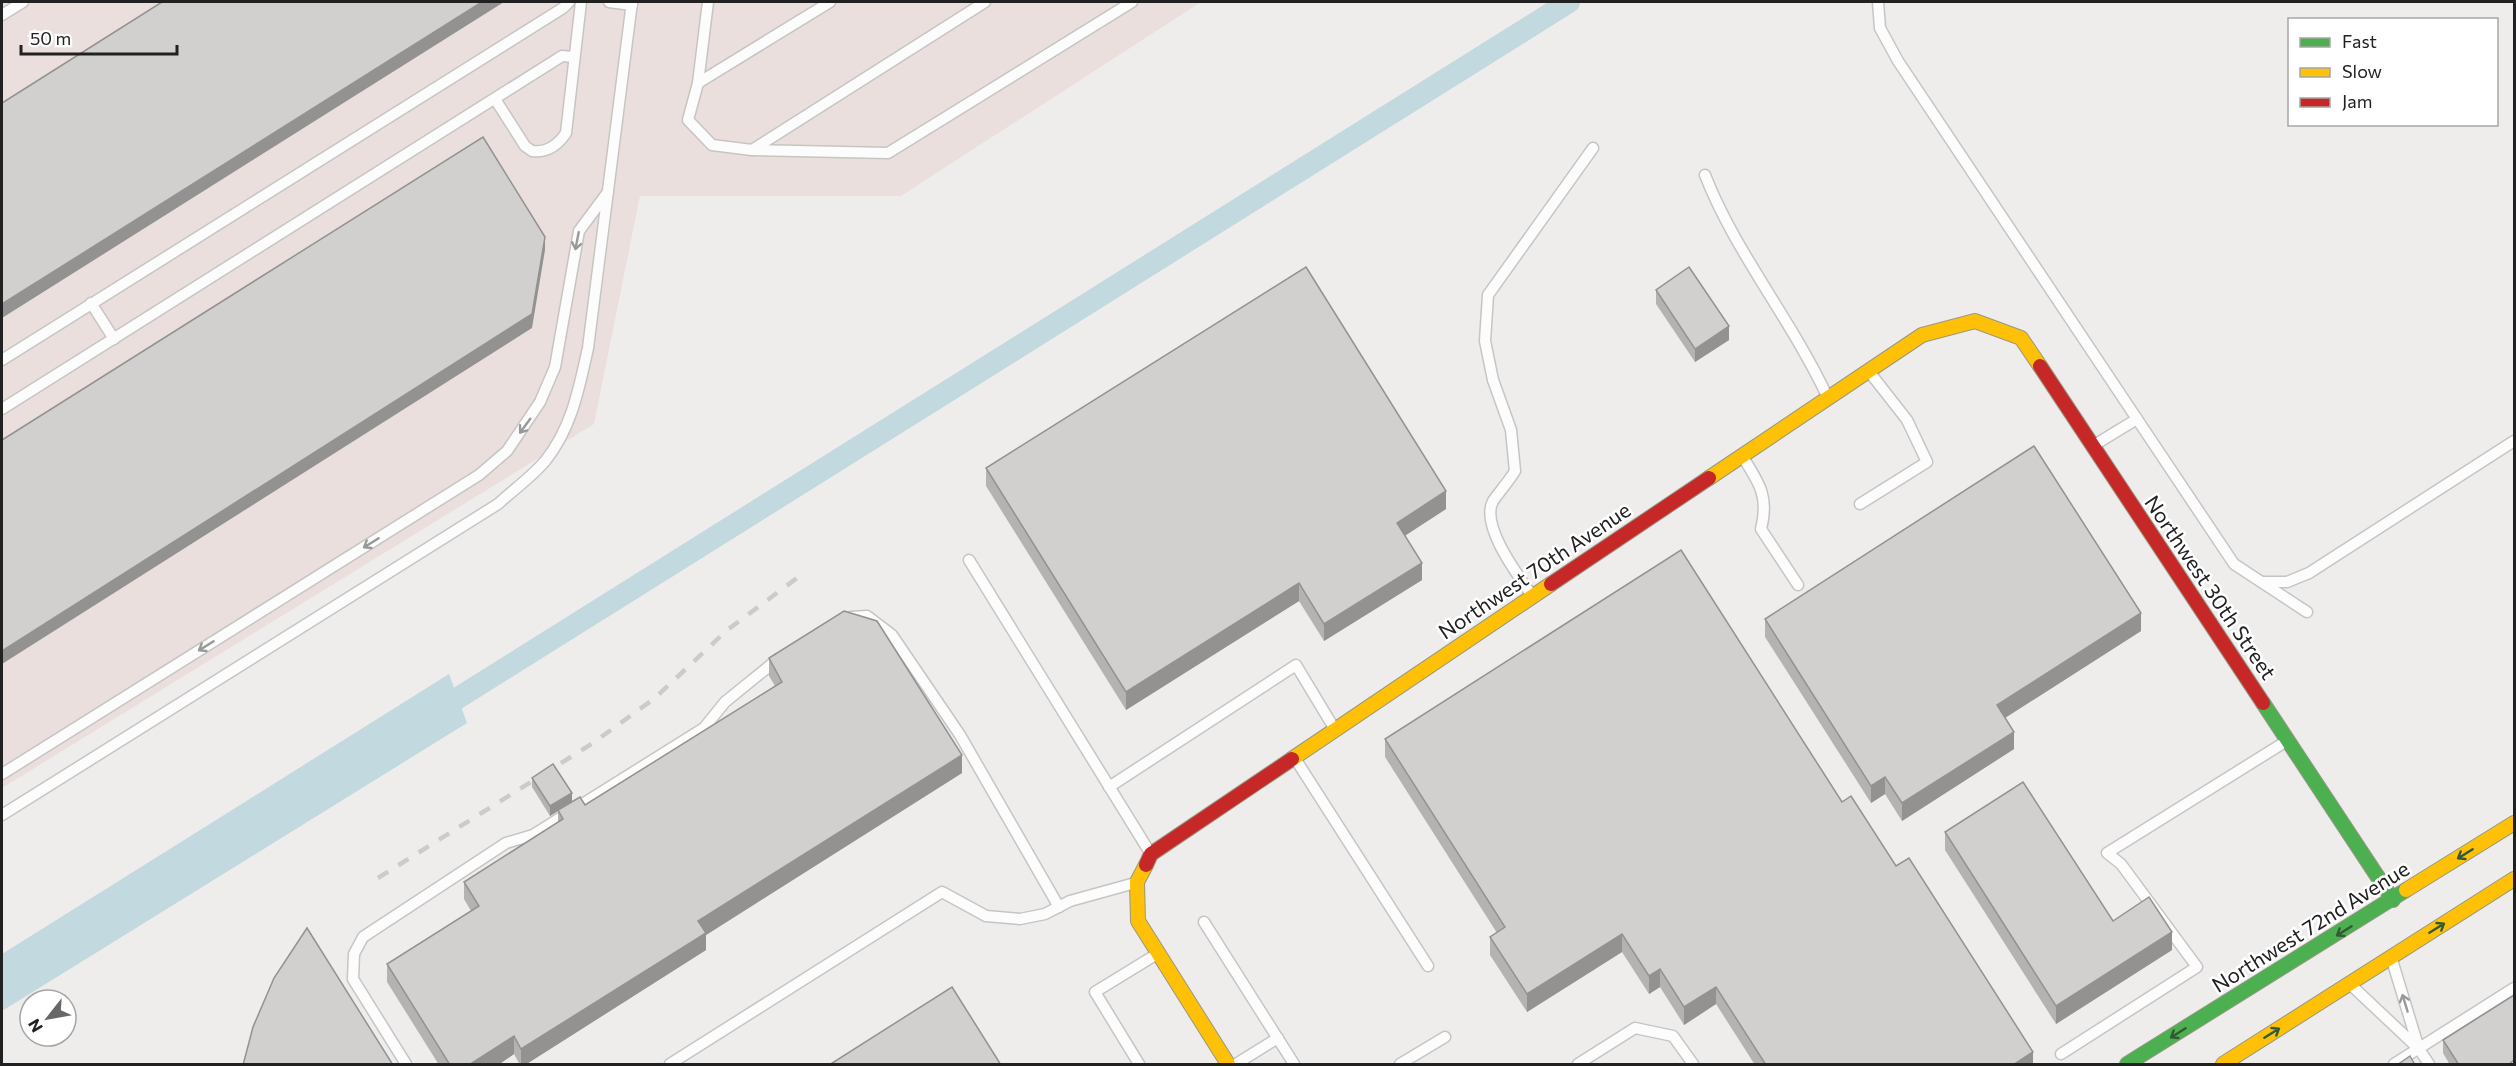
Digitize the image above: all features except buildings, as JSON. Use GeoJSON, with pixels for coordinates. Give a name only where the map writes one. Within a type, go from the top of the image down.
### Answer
{"type":"FeatureCollection","features":[{"type":"Feature","properties":{"kind":"street","name":"Northwest 70th Avenue"},"geometry":{"type":"LineString","coordinates":[[1137,882],[1151,854],[1922,335],[1975,321]]}},
{"type":"Feature","properties":{"kind":"street","name":"Northwest 30th Street"},"geometry":{"type":"LineString","coordinates":[[1975,321],[2021,338],[2394,900]]}},
{"type":"Feature","properties":{"kind":"street","name":"Northwest 72nd Avenue"},"geometry":{"type":"LineString","coordinates":[[2128,1064],[2514,823]]}},
{"type":"Feature","properties":{"kind":"street"},"geometry":{"type":"LineString","coordinates":[[2223,1065],[2514,879]]}},
{"type":"Feature","properties":{"kind":"street"},"geometry":{"type":"LineString","coordinates":[[1137,882],[1138,921],[1228,1065]]}},
{"type":"Feature","properties":{"kind":"lane"},"geometry":{"type":"LineString","coordinates":[[2,15],[23,2]]}},
{"type":"Feature","properties":{"kind":"lane"},"geometry":{"type":"LineString","coordinates":[[2,360],[563,8],[569,2]]}},
{"type":"Feature","properties":{"kind":"lane"},"geometry":{"type":"LineString","coordinates":[[495,99],[525,147],[541,153],[566,134],[581,2]]}},
{"type":"Feature","properties":{"kind":"lane"},"geometry":{"type":"LineString","coordinates":[[2,815],[498,504],[545,461],[566,429],[586,359],[632,3],[609,2]]}},
{"type":"Feature","properties":{"kind":"lane"},"geometry":{"type":"LineString","coordinates":[[708,2],[698,83],[688,120],[712,145],[752,150],[888,153],[1132,2]]}},
{"type":"Feature","properties":{"kind":"lane"},"geometry":{"type":"LineString","coordinates":[[698,83],[830,2]]}},
{"type":"Feature","properties":{"kind":"lane"},"geometry":{"type":"LineString","coordinates":[[752,150],[985,2]]}},
{"type":"Feature","properties":{"kind":"lane"},"geometry":{"type":"LineString","coordinates":[[1878,2],[1880,28],[1898,61],[2234,564],[2307,612]]}},
{"type":"Feature","properties":{"kind":"lane"},"geometry":{"type":"LineString","coordinates":[[2,409],[562,56],[573,57]]}},
{"type":"Feature","properties":{"kind":"lane"},"geometry":{"type":"LineString","coordinates":[[1533,597],[1507,559],[1491,521],[1492,503],[1515,471],[1511,430],[1492,380],[1485,341],[1488,295],[1593,148]]}},
{"type":"Feature","properties":{"kind":"lane"},"geometry":{"type":"LineString","coordinates":[[1705,175],[1718,208],[1791,326],[1828,399]]}},
{"type":"Feature","properties":{"kind":"lane"},"geometry":{"type":"LineString","coordinates":[[2,774],[479,475],[507,451],[540,402],[555,367],[579,231],[608,192]]}},
{"type":"Feature","properties":{"kind":"lane"},"geometry":{"type":"LineString","coordinates":[[91,303],[114,339]]}},
{"type":"Feature","properties":{"kind":"lane"},"geometry":{"type":"LineString","coordinates":[[1860,504],[1928,462],[1907,420],[1869,371]]}},
{"type":"Feature","properties":{"kind":"lane"},"geometry":{"type":"LineString","coordinates":[[2093,446],[2137,419]]}},
{"type":"Feature","properties":{"kind":"lane"},"geometry":{"type":"LineString","coordinates":[[2262,582],[2287,582],[2309,573],[2514,441]]}},
{"type":"Feature","properties":{"kind":"lane"},"geometry":{"type":"LineString","coordinates":[[1742,456],[1761,485],[1766,512],[1761,529],[1798,585]]}},
{"type":"Feature","properties":{"kind":"lane"},"geometry":{"type":"LineString","coordinates":[[969,560],[1151,854]]}},
{"type":"Feature","properties":{"kind":"lane"},"geometry":{"type":"LineString","coordinates":[[844,617],[867,616],[892,635],[960,735],[1059,906]]}},
{"type":"Feature","properties":{"kind":"lane"},"geometry":{"type":"LineString","coordinates":[[406,1065],[352,979],[354,954],[363,937],[506,843],[533,835],[704,728],[725,702],[785,653]]}},
{"type":"Feature","properties":{"kind":"lane"},"geometry":{"type":"LineString","coordinates":[[1109,787],[1296,665],[1335,729]]}},
{"type":"Feature","properties":{"kind":"lane"},"geometry":{"type":"LineString","coordinates":[[2061,1053],[2197,967],[2128,873],[2107,853],[2288,740]]}},
{"type":"Feature","properties":{"kind":"lane"},"geometry":{"type":"LineString","coordinates":[[1294,758],[1428,966]]}},
{"type":"Feature","properties":{"kind":"lane"},"geometry":{"type":"LineString","coordinates":[[670,1065],[942,892],[970,909],[1000,919],[1020,919],[1045,914],[1059,906],[1137,882]]}},
{"type":"Feature","properties":{"kind":"lane"},"geometry":{"type":"LineString","coordinates":[[1204,922],[1294,1065]]}},
{"type":"Feature","properties":{"kind":"lane"},"geometry":{"type":"LineString","coordinates":[[1139,1065],[1095,992],[1158,954]]}},
{"type":"Feature","properties":{"kind":"lane"},"geometry":{"type":"LineString","coordinates":[[2391,957],[2419,1049]]}},
{"type":"Feature","properties":{"kind":"lane"},"geometry":{"type":"LineString","coordinates":[[2350,984],[2419,1049],[2429,1065]]}},
{"type":"Feature","properties":{"kind":"lane"},"geometry":{"type":"LineString","coordinates":[[2394,1065],[2514,988]]}},
{"type":"Feature","properties":{"kind":"lane"},"geometry":{"type":"LineString","coordinates":[[1578,1065],[1635,1028],[1673,1036],[1693,1065]]}},
{"type":"Feature","properties":{"kind":"lane"},"geometry":{"type":"LineString","coordinates":[[1401,1065],[1445,1037]]}},
{"type":"Feature","properties":{"kind":"lane"},"geometry":{"type":"LineString","coordinates":[[1236,1065],[1278,1038]]}},
{"type":"Feature","properties":{"kind":"shaded area"},"geometry":{"type":"Polygon","coordinates":[[[2,2],[1201,2],[901,196],[640,196],[594,424],[2,788],[2,2]]]}},
{"type":"Feature","properties":{"kind":"water"},"geometry":{"type":"Polygon","coordinates":[[[449,674],[467,723],[39,988],[18,988],[18,1001],[2,1011],[2,954],[449,674]]]}},
{"type":"Feature","properties":{"kind":"waterway"},"geometry":{"type":"LineString","coordinates":[[434,713],[1569,2]]}},
{"type":"Feature","properties":{"kind":"railway"},"geometry":{"type":"LineString","coordinates":[[378,878],[593,743],[655,698],[726,631],[797,578]]}},
{"type":"Feature","properties":{"kind":"traffic: fast"},"geometry":{"type":"LineString","coordinates":[[2263,703],[2393,900]]}},
{"type":"Feature","properties":{"kind":"traffic: fast"},"geometry":{"type":"LineString","coordinates":[[2127,1064],[2406,890]]}},
{"type":"Feature","properties":{"kind":"traffic: slow"},"geometry":{"type":"LineString","coordinates":[[1709,478],[1922,335],[1975,321],[2021,338],[2040,366]]}},
{"type":"Feature","properties":{"kind":"traffic: slow"},"geometry":{"type":"LineString","coordinates":[[1292,759],[1551,584]]}},
{"type":"Feature","properties":{"kind":"traffic: slow"},"geometry":{"type":"LineString","coordinates":[[2406,890],[2514,823]]}},
{"type":"Feature","properties":{"kind":"traffic: slow"},"geometry":{"type":"LineString","coordinates":[[1146,865],[1137,882],[1138,921],[1228,1064]]}},
{"type":"Feature","properties":{"kind":"traffic: slow"},"geometry":{"type":"LineString","coordinates":[[2223,1064],[2514,879]]}},
{"type":"Feature","properties":{"kind":"traffic: jam"},"geometry":{"type":"LineString","coordinates":[[2040,366],[2263,703]]}},
{"type":"Feature","properties":{"kind":"traffic: jam"},"geometry":{"type":"LineString","coordinates":[[1551,584],[1709,478]]}},
{"type":"Feature","properties":{"kind":"traffic: jam"},"geometry":{"type":"LineString","coordinates":[[1146,865],[1151,854],[1292,759]]}}]}
